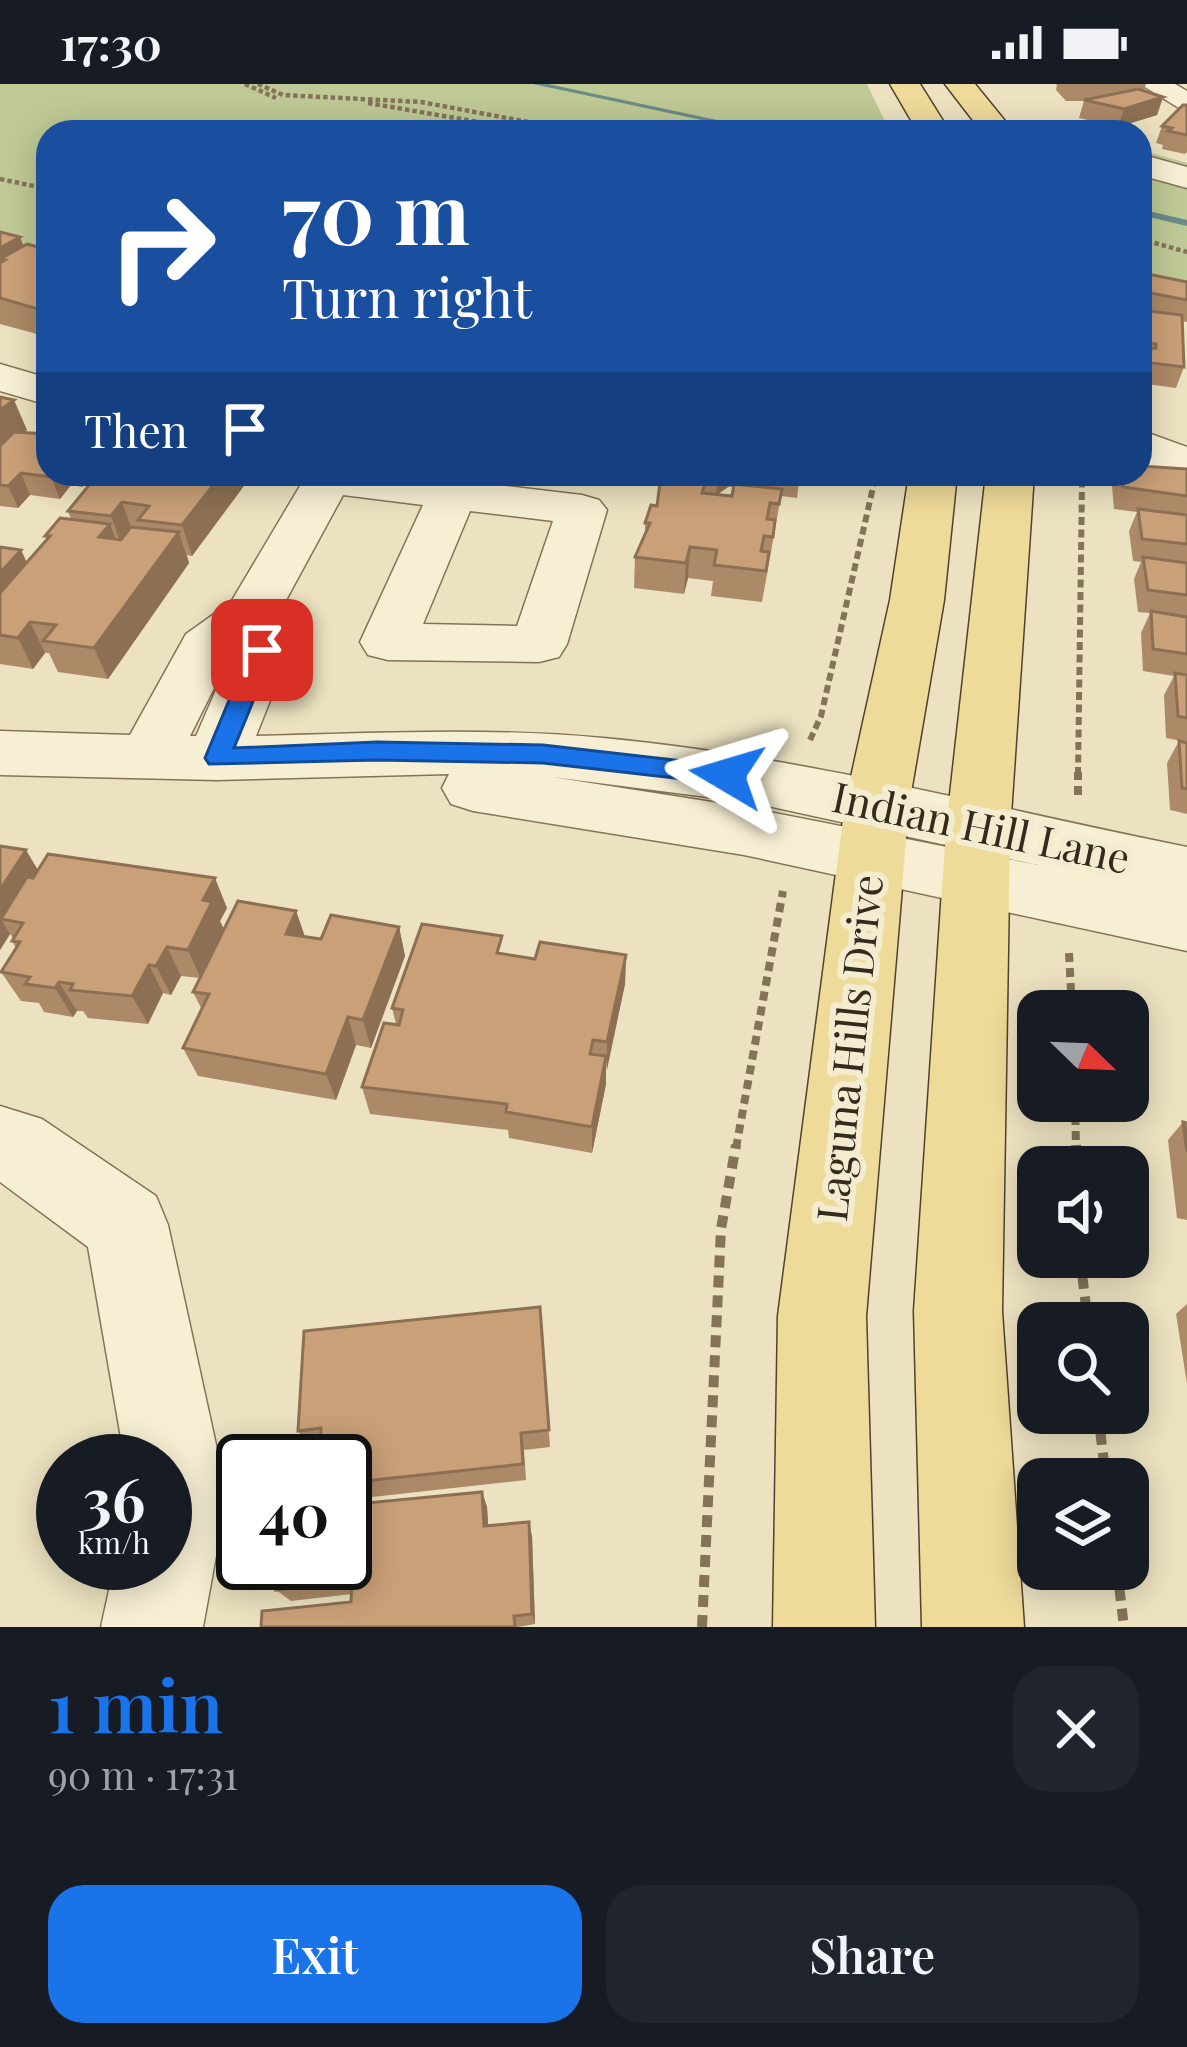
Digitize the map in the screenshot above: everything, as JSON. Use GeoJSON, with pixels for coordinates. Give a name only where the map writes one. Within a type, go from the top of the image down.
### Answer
{"type":"FeatureCollection","features":[{"type":"Feature","properties":{"kind":"main road"},"geometry":{"type":"LineString","coordinates":[[904,84],[927,120]]}},
{"type":"Feature","properties":{"kind":"main road"},"geometry":{"type":"LineString","coordinates":[[960,84],[988,120]]}},
{"type":"Feature","properties":{"kind":"main road","name":"Laguna Hills Drive"},"geometry":{"type":"LineString","coordinates":[[824,1627],[822,1316],[873,831],[917,600],[932,486]]}},
{"type":"Feature","properties":{"kind":"main road"},"geometry":{"type":"LineString","coordinates":[[973,1627],[958,1311],[977,855],[1009,486]]}},
{"type":"Feature","properties":{"kind":"street"},"geometry":{"type":"LineString","coordinates":[[1156,84],[1187,104]]}},
{"type":"Feature","properties":{"kind":"street"},"geometry":{"type":"LineString","coordinates":[[1152,168],[1187,178]]}},
{"type":"Feature","properties":{"kind":"street"},"geometry":{"type":"LineString","coordinates":[[1152,192],[1187,196]]}},
{"type":"Feature","properties":{"kind":"street"},"geometry":{"type":"LineString","coordinates":[[0,377],[36,388]]}},
{"type":"Feature","properties":{"kind":"street"},"geometry":{"type":"LineString","coordinates":[[1152,423],[1187,422]]}},
{"type":"Feature","properties":{"kind":"street"},"geometry":{"type":"LineString","coordinates":[[1152,453],[1187,460]]}},
{"type":"Feature","properties":{"kind":"street"},"geometry":{"type":"LineString","coordinates":[[149,757],[206,647],[252,613],[315,486]]}},
{"type":"Feature","properties":{"kind":"street"},"geometry":{"type":"LineString","coordinates":[[403,486],[453,492]]}},
{"type":"Feature","properties":{"kind":"street"},"geometry":{"type":"LineString","coordinates":[[246,758],[262,650],[252,613]]}},
{"type":"Feature","properties":{"kind":"street","name":"Indian Hill Lane"},"geometry":{"type":"LineString","coordinates":[[0,753],[246,758],[744,831],[873,831],[977,855],[1187,923]]}},
{"type":"Feature","properties":{"kind":"street","name":"Indian Hill Lane"},"geometry":{"type":"LineString","coordinates":[[977,855],[1187,873]]}},
{"type":"Feature","properties":{"kind":"street"},"geometry":{"type":"LineString","coordinates":[[0,1143],[14,1145],[126,1225],[179,1496],[152,1627]]}},
{"type":"Feature","properties":{"kind":"path"},"geometry":{"type":"LineString","coordinates":[[245,84],[270,98],[391,105],[472,120]]}},
{"type":"Feature","properties":{"kind":"path"},"geometry":{"type":"LineString","coordinates":[[258,84],[283,95],[421,102],[517,120]]}},
{"type":"Feature","properties":{"kind":"path"},"geometry":{"type":"LineString","coordinates":[[0,179],[36,186]]}},
{"type":"Feature","properties":{"kind":"path"},"geometry":{"type":"LineString","coordinates":[[1152,242],[1187,252]]}},
{"type":"Feature","properties":{"kind":"path"},"geometry":{"type":"LineString","coordinates":[[807,747],[820,716],[873,486]]}},
{"type":"Feature","properties":{"kind":"path"},"geometry":{"type":"LineString","coordinates":[[1065,804],[1081,792],[1082,486]]}},
{"type":"Feature","properties":{"kind":"path"},"geometry":{"type":"LineString","coordinates":[[702,1627],[721,1229],[783,879]]}},
{"type":"Feature","properties":{"kind":"path"},"geometry":{"type":"LineString","coordinates":[[1064,942],[1070,956],[1071,990]]}},
{"type":"Feature","properties":{"kind":"path"},"geometry":{"type":"LineString","coordinates":[[1120,1590],[1124,1627]]}},
{"type":"Feature","properties":{"kind":"green space"},"geometry":{"type":"Polygon","coordinates":[[[0,84],[867,84],[884,120],[36,120],[36,264],[0,253],[0,84]]]}},
{"type":"Feature","properties":{"kind":"green space"},"geometry":{"type":"Polygon","coordinates":[[[1152,153],[1187,163],[1187,301],[1152,292],[1152,153]]]}},
{"type":"Feature","properties":{"kind":"building"},"geometry":{"type":"Polygon","coordinates":[[[1138,89],[1163,97],[1124,109],[1084,100],[1138,89]]]}},
{"type":"Feature","properties":{"kind":"building"},"geometry":{"type":"Polygon","coordinates":[[[1187,105],[1187,135],[1162,126],[1187,105]]]}},
{"type":"Feature","properties":{"kind":"building"},"geometry":{"type":"Polygon","coordinates":[[[0,232],[20,237],[0,248],[0,232]]]}},
{"type":"Feature","properties":{"kind":"building"},"geometry":{"type":"Polygon","coordinates":[[[27,244],[36,247],[36,308],[0,298],[0,263],[5,260],[0,259],[27,244]]]}},
{"type":"Feature","properties":{"kind":"building"},"geometry":{"type":"Polygon","coordinates":[[[1152,275],[1187,282],[1187,300],[1152,293],[1152,275]]]}},
{"type":"Feature","properties":{"kind":"building"},"geometry":{"type":"Polygon","coordinates":[[[1152,311],[1182,315],[1184,367],[1152,363],[1156,344],[1152,343],[1152,311]]]}},
{"type":"Feature","properties":{"kind":"building"},"geometry":{"type":"Polygon","coordinates":[[[0,397],[14,400],[0,410],[0,397]]]}},
{"type":"Feature","properties":{"kind":"building"},"geometry":{"type":"Polygon","coordinates":[[[14,432],[36,433],[36,475],[21,473],[8,486],[0,485],[0,446],[14,432]]]}},
{"type":"Feature","properties":{"kind":"building"},"geometry":{"type":"Polygon","coordinates":[[[1152,467],[1187,469],[1187,496],[1123,487],[1152,486],[1152,467]]]}},
{"type":"Feature","properties":{"kind":"building"},"geometry":{"type":"Polygon","coordinates":[[[88,486],[213,486],[182,525],[138,520],[149,506],[122,502],[111,516],[68,511],[88,486]]]}},
{"type":"Feature","properties":{"kind":"building"},"geometry":{"type":"Polygon","coordinates":[[[660,486],[704,486],[702,493],[732,496],[734,486],[782,489],[779,504],[770,503],[767,519],[775,520],[773,537],[764,536],[761,551],[769,552],[766,571],[714,565],[717,550],[690,547],[686,563],[635,557],[650,523],[645,523],[651,505],[657,506],[660,486]]]}},
{"type":"Feature","properties":{"kind":"building"},"geometry":{"type":"Polygon","coordinates":[[[1138,509],[1187,515],[1187,544],[1142,539],[1138,509]]]}},
{"type":"Feature","properties":{"kind":"building"},"geometry":{"type":"Polygon","coordinates":[[[60,518],[110,524],[99,537],[121,540],[131,527],[179,532],[94,648],[43,641],[56,625],[30,622],[18,638],[0,635],[0,593],[60,518]]]}},
{"type":"Feature","properties":{"kind":"building"},"geometry":{"type":"Polygon","coordinates":[[[0,547],[21,550],[0,573],[0,547]]]}},
{"type":"Feature","properties":{"kind":"building"},"geometry":{"type":"Polygon","coordinates":[[[1143,557],[1187,563],[1187,595],[1148,590],[1143,557]]]}},
{"type":"Feature","properties":{"kind":"building"},"geometry":{"type":"Polygon","coordinates":[[[1151,611],[1187,617],[1187,654],[1153,649],[1151,611]]]}},
{"type":"Feature","properties":{"kind":"building"},"geometry":{"type":"Polygon","coordinates":[[[1175,673],[1187,675],[1187,718],[1178,716],[1175,673]]]}},
{"type":"Feature","properties":{"kind":"building"},"geometry":{"type":"Polygon","coordinates":[[[1179,741],[1187,743],[1187,789],[1182,788],[1179,741]]]}},
{"type":"Feature","properties":{"kind":"building"},"geometry":{"type":"Polygon","coordinates":[[[0,846],[26,850],[0,890],[0,846]]]}},
{"type":"Feature","properties":{"kind":"building"},"geometry":{"type":"Polygon","coordinates":[[[48,854],[215,878],[203,900],[212,902],[188,950],[167,947],[156,966],[149,965],[132,996],[70,990],[73,984],[59,982],[55,988],[25,984],[30,977],[1,972],[20,942],[12,941],[23,923],[1,919],[48,854]]]}},
{"type":"Feature","properties":{"kind":"building"},"geometry":{"type":"Polygon","coordinates":[[[238,901],[296,911],[286,934],[321,939],[331,915],[399,927],[363,1020],[348,1017],[326,1074],[183,1048],[209,994],[193,992],[238,901]]]}},
{"type":"Feature","properties":{"kind":"building"},"geometry":{"type":"Polygon","coordinates":[[[422,924],[502,936],[497,953],[535,959],[540,942],[626,955],[607,1042],[593,1040],[590,1054],[606,1056],[592,1127],[506,1112],[507,1104],[362,1087],[384,1023],[399,1025],[403,1010],[392,1008],[422,924]]]}},
{"type":"Feature","properties":{"kind":"building"},"geometry":{"type":"Polygon","coordinates":[[[540,1307],[549,1430],[521,1433],[523,1464],[372,1480],[372,1434],[321,1434],[321,1428],[298,1431],[304,1331],[540,1307]]]}},
{"type":"Feature","properties":{"kind":"building"},"geometry":{"type":"Polygon","coordinates":[[[482,1492],[484,1526],[529,1522],[532,1614],[514,1616],[515,1627],[261,1627],[262,1611],[351,1602],[352,1590],[372,1590],[372,1502],[482,1492]]]}},
{"type":"Feature","properties":{"kind":"waterway"},"geometry":{"type":"LineString","coordinates":[[537,84],[711,120]]}},
{"type":"Feature","properties":{"kind":"waterway"},"geometry":{"type":"LineString","coordinates":[[1152,215],[1187,223]]}},
{"type":"Feature","properties":{"kind":"route"},"geometry":{"type":"LineString","coordinates":[[262,650],[218,758],[377,751],[543,754],[727,775]]}}]}
